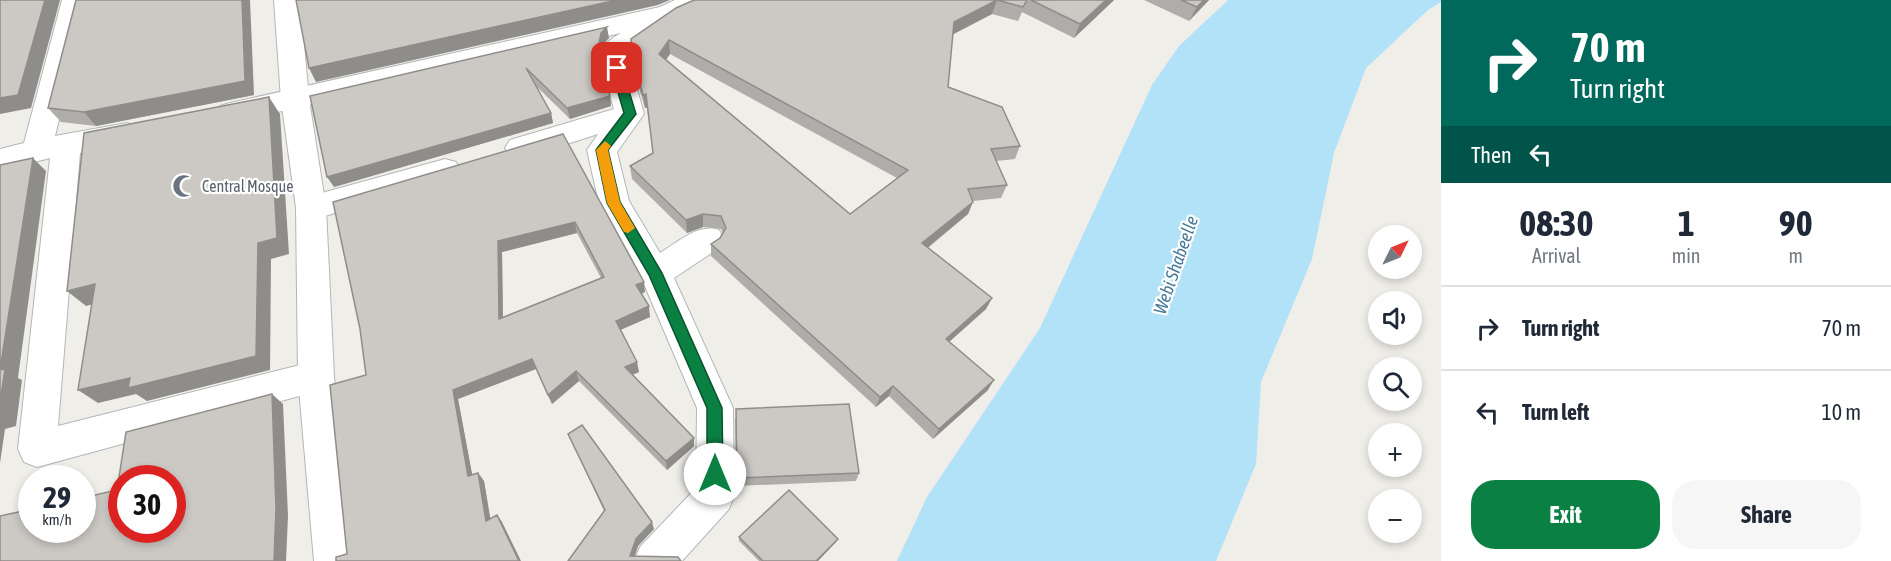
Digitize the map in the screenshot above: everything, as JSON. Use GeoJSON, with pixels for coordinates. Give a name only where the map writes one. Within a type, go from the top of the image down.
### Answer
{"type":"FeatureCollection","features":[{"type":"Feature","properties":{"kind":"street"},"geometry":{"type":"LineString","coordinates":[[75,0],[52,148],[37,449],[316,378]]}},
{"type":"Feature","properties":{"kind":"street"},"geometry":{"type":"LineString","coordinates":[[287,0],[295,99],[311,208],[316,378],[334,561]]}},
{"type":"Feature","properties":{"kind":"street"},"geometry":{"type":"LineString","coordinates":[[630,114],[617,68],[617,48],[667,14],[696,0]]}},
{"type":"Feature","properties":{"kind":"street"},"geometry":{"type":"LineString","coordinates":[[204,118],[667,14]]}},
{"type":"Feature","properties":{"kind":"street"},"geometry":{"type":"LineString","coordinates":[[311,208],[630,114]]}},
{"type":"Feature","properties":{"kind":"street"},"geometry":{"type":"LineString","coordinates":[[630,114],[602,150],[614,203],[655,273],[715,408],[715,496],[654,561]]}},
{"type":"Feature","properties":{"kind":"street"},"geometry":{"type":"LineString","coordinates":[[0,160],[158,127]]}},
{"type":"Feature","properties":{"kind":"street"},"geometry":{"type":"LineString","coordinates":[[655,273],[708,239]]}},
{"type":"Feature","properties":{"kind":"water","name":"Webi Shabeelle"},"geometry":{"type":"Polygon","coordinates":[[[1228,0],[1441,0],[1441,2],[1428,10],[1366,68],[1334,153],[1312,259],[1261,382],[1256,464],[1216,561],[897,561],[927,497],[1040,328],[1152,85],[1179,46],[1228,0]]]}},
{"type":"Feature","properties":{"kind":"building"},"geometry":{"type":"Polygon","coordinates":[[[0,0],[45,0],[18,95],[0,98],[0,0]]]}},
{"type":"Feature","properties":{"kind":"building"},"geometry":{"type":"Polygon","coordinates":[[[76,0],[242,0],[245,81],[84,112],[48,108],[76,0]]]}},
{"type":"Feature","properties":{"kind":"building"},"geometry":{"type":"Polygon","coordinates":[[[296,0],[617,0],[309,68],[296,0]]]}},
{"type":"Feature","properties":{"kind":"building"},"geometry":{"type":"Polygon","coordinates":[[[694,0],[997,0],[954,22],[948,87],[1002,107],[1020,146],[991,149],[1007,185],[968,189],[973,202],[922,243],[992,298],[946,339],[994,380],[939,429],[893,386],[880,397],[711,244],[720,238],[726,228],[721,216],[703,214],[686,220],[630,166],[653,153],[646,94],[643,95],[632,54],[631,39],[676,8],[694,0]],[[669,40],[659,54],[850,214],[908,170],[669,40]]]}},
{"type":"Feature","properties":{"kind":"building"},"geometry":{"type":"Polygon","coordinates":[[[997,0],[1027,0],[1023,7],[997,0]]]}},
{"type":"Feature","properties":{"kind":"building"},"geometry":{"type":"Polygon","coordinates":[[[1031,0],[1106,0],[1080,24],[1031,0]]]}},
{"type":"Feature","properties":{"kind":"building"},"geometry":{"type":"Polygon","coordinates":[[[1181,0],[1204,0],[1197,7],[1181,0]]]}},
{"type":"Feature","properties":{"kind":"building"},"geometry":{"type":"Polygon","coordinates":[[[607,27],[601,33],[598,49],[610,96],[567,108],[526,68],[551,113],[327,177],[310,96],[607,27]]]}},
{"type":"Feature","properties":{"kind":"building"},"geometry":{"type":"Polygon","coordinates":[[[269,97],[277,238],[258,243],[256,356],[128,388],[130,378],[78,390],[95,284],[67,291],[84,133],[269,97]]]}},
{"type":"Feature","properties":{"kind":"building"},"geometry":{"type":"Polygon","coordinates":[[[563,134],[644,282],[636,285],[649,306],[616,321],[637,362],[625,367],[694,438],[666,461],[576,371],[548,395],[532,359],[453,390],[468,476],[478,473],[486,521],[497,515],[519,561],[336,561],[336,557],[347,554],[330,385],[366,375],[360,329],[333,202],[563,134]],[[575,222],[498,241],[499,319],[604,277],[575,222]]]}},
{"type":"Feature","properties":{"kind":"building"},"geometry":{"type":"Polygon","coordinates":[[[33,158],[0,370],[0,165],[33,158]]]}},
{"type":"Feature","properties":{"kind":"building"},"geometry":{"type":"Polygon","coordinates":[[[5,369],[0,402],[0,370],[5,369]]]}},
{"type":"Feature","properties":{"kind":"building"},"geometry":{"type":"Polygon","coordinates":[[[272,394],[276,508],[274,561],[0,561],[0,516],[18,512],[18,543],[96,543],[96,495],[108,492],[108,543],[186,543],[186,465],[121,465],[126,432],[272,394]]]}},
{"type":"Feature","properties":{"kind":"building"},"geometry":{"type":"Polygon","coordinates":[[[849,404],[859,473],[737,478],[736,409],[849,404]]]}},
{"type":"Feature","properties":{"kind":"building"},"geometry":{"type":"Polygon","coordinates":[[[582,425],[652,522],[636,539],[630,556],[678,557],[681,561],[568,561],[605,510],[568,434],[582,425]]]}},
{"type":"Feature","properties":{"kind":"building"},"geometry":{"type":"Polygon","coordinates":[[[789,490],[838,539],[816,561],[763,561],[739,537],[789,490]]]}},
{"type":"Feature","properties":{"kind":"slow traffic"},"geometry":{"type":"LineString","coordinates":[[605,146],[602,150],[614,203],[628,228]]}},
{"type":"Feature","properties":{"kind":"place","name":"Central Mosque"},"geometry":{"type":"Point","coordinates":[184,186]}},
{"type":"Feature","properties":{"kind":"route"},"geometry":{"type":"LineString","coordinates":[[617,68],[630,114],[602,150],[614,203],[655,273],[715,408],[715,474]]}}]}
